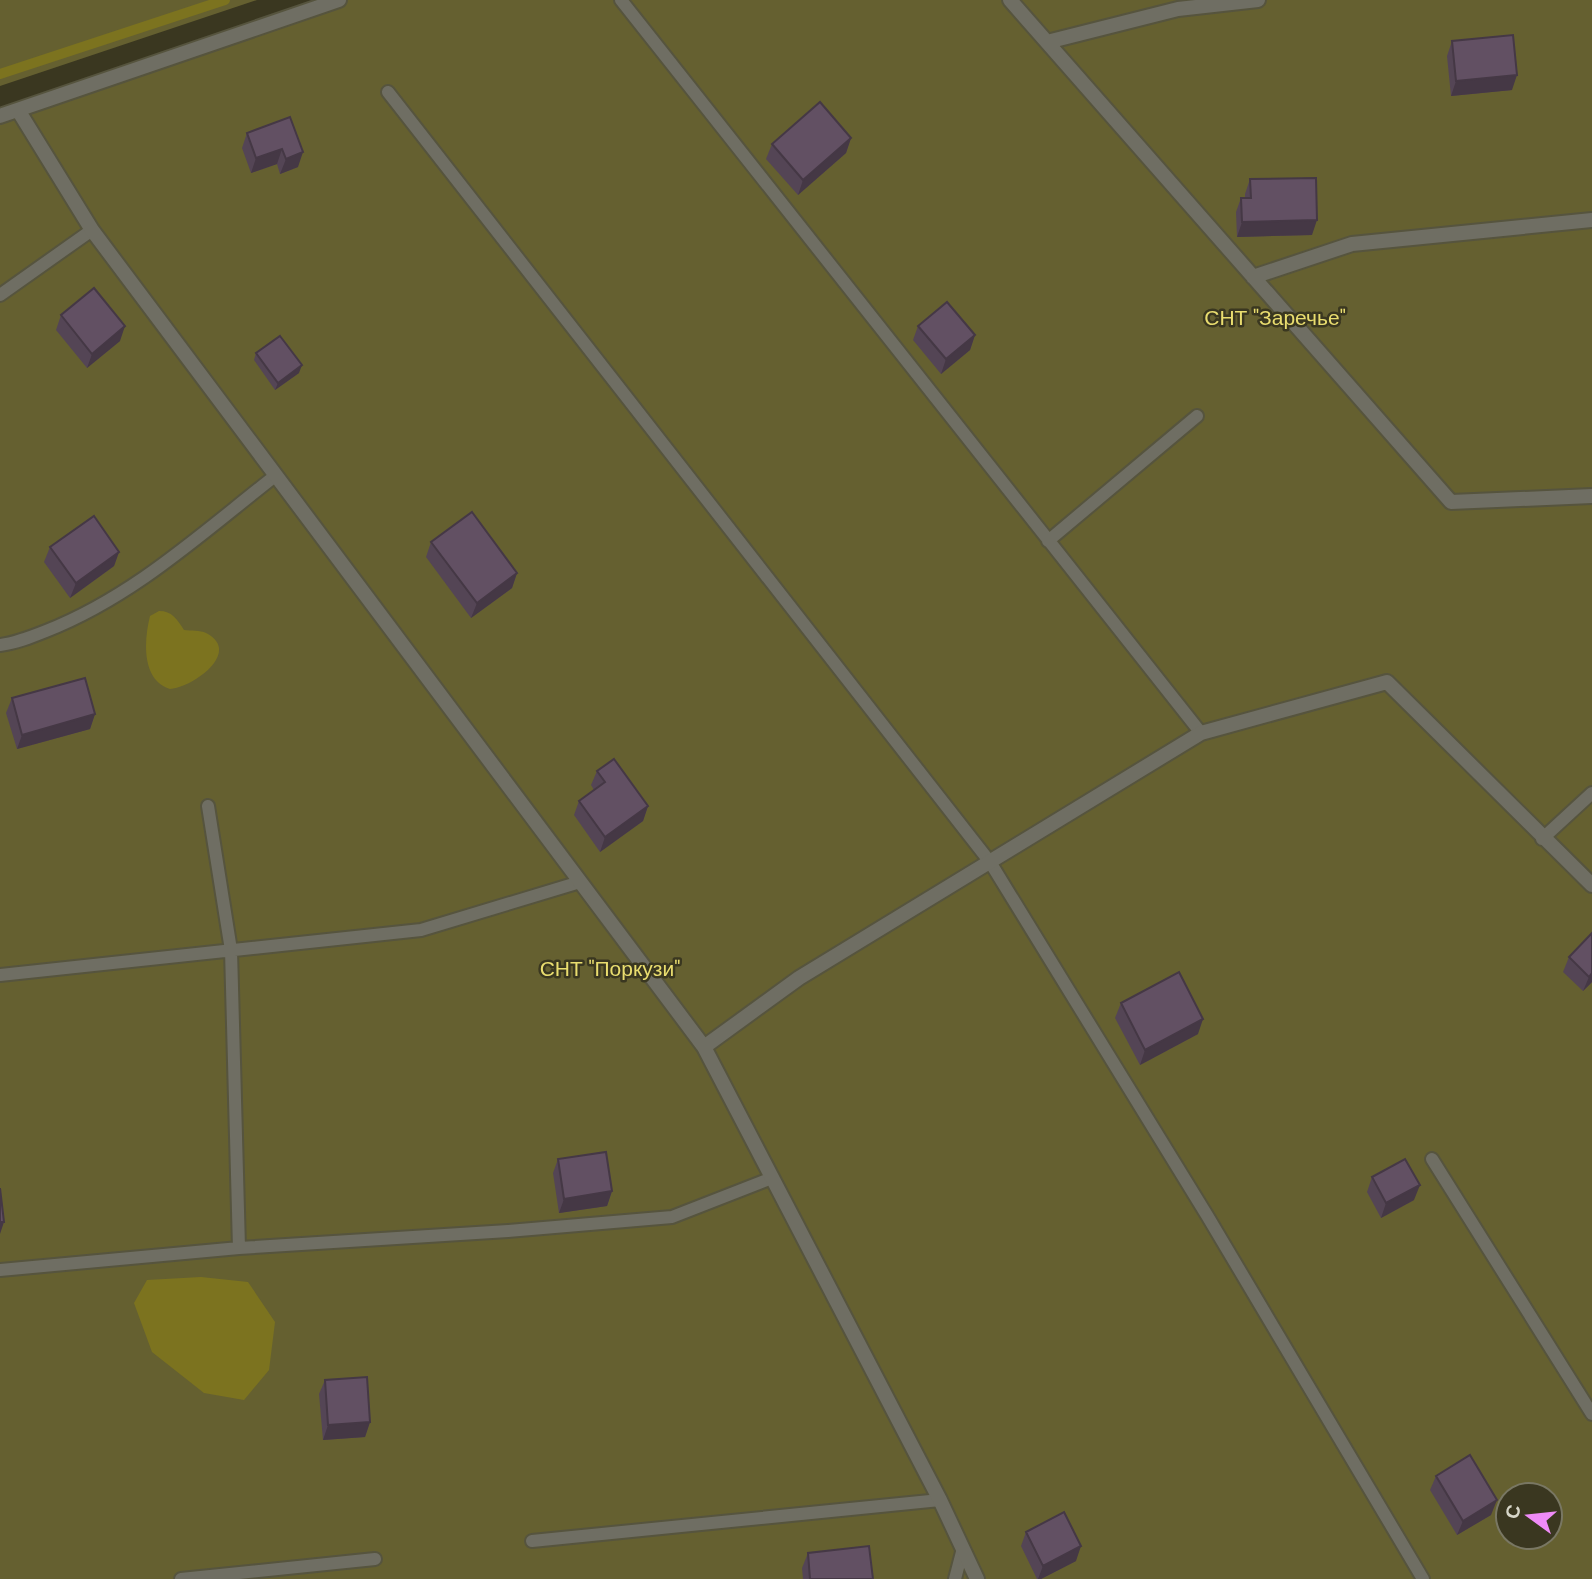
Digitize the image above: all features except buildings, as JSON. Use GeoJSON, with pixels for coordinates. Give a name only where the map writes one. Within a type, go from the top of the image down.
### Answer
{"type":"FeatureCollection","features":[{"type":"Feature","properties":{"kind":"street"},"geometry":{"type":"LineString","coordinates":[[0,116],[340,0]]}},
{"type":"Feature","properties":{"kind":"street"},"geometry":{"type":"LineString","coordinates":[[1010,0],[1451,502],[1592,496]]}},
{"type":"Feature","properties":{"kind":"street"},"geometry":{"type":"LineString","coordinates":[[1047,42],[1178,9],[1258,0]]}},
{"type":"Feature","properties":{"kind":"street"},"geometry":{"type":"LineString","coordinates":[[18,110],[92,230],[704,1047],[940,1500],[976,1579]]}},
{"type":"Feature","properties":{"kind":"street"},"geometry":{"type":"LineString","coordinates":[[1253,277],[1352,244],[1592,220]]}},
{"type":"Feature","properties":{"kind":"street"},"geometry":{"type":"LineString","coordinates":[[704,1047],[799,978],[1201,733],[1387,682],[1542,839],[1592,885]]}},
{"type":"Feature","properties":{"kind":"lane"},"geometry":{"type":"LineString","coordinates":[[621,0],[1201,733]]}},
{"type":"Feature","properties":{"kind":"lane"},"geometry":{"type":"LineString","coordinates":[[388,92],[990,862],[1200,1205],[1423,1579]]}},
{"type":"Feature","properties":{"kind":"lane"},"geometry":{"type":"LineString","coordinates":[[0,295],[92,230]]}},
{"type":"Feature","properties":{"kind":"lane"},"geometry":{"type":"LineString","coordinates":[[1048,541],[1196,416]]}},
{"type":"Feature","properties":{"kind":"lane"},"geometry":{"type":"LineString","coordinates":[[0,645],[12,644],[78,618],[128,590],[275,475]]}},
{"type":"Feature","properties":{"kind":"lane"},"geometry":{"type":"LineString","coordinates":[[1542,839],[1592,793]]}},
{"type":"Feature","properties":{"kind":"lane"},"geometry":{"type":"LineString","coordinates":[[208,806],[231,950],[239,1248]]}},
{"type":"Feature","properties":{"kind":"lane"},"geometry":{"type":"LineString","coordinates":[[0,975],[421,930],[580,882]]}},
{"type":"Feature","properties":{"kind":"lane"},"geometry":{"type":"LineString","coordinates":[[1432,1160],[1592,1414]]}},
{"type":"Feature","properties":{"kind":"lane"},"geometry":{"type":"LineString","coordinates":[[0,1270],[239,1248],[508,1231],[671,1217],[772,1178]]}},
{"type":"Feature","properties":{"kind":"lane"},"geometry":{"type":"LineString","coordinates":[[532,1541],[940,1500]]}},
{"type":"Feature","properties":{"kind":"lane"},"geometry":{"type":"LineString","coordinates":[[955,1579],[962,1552]]}},
{"type":"Feature","properties":{"kind":"lane"},"geometry":{"type":"LineString","coordinates":[[181,1579],[375,1559]]}},
{"type":"Feature","properties":{"kind":"green space"},"geometry":{"type":"Polygon","coordinates":[[[0,0],[257,0],[0,86],[0,0]]]}},
{"type":"Feature","properties":{"kind":"green space","name":"СНТ \"Поркузи\""},"geometry":{"type":"Polygon","coordinates":[[[339,0],[1592,0],[1592,1579],[0,1579],[0,116],[339,0]]]}},
{"type":"Feature","properties":{"kind":"shaded area"},"geometry":{"type":"Polygon","coordinates":[[[159,611],[171,614],[184,630],[206,633],[216,641],[219,650],[217,659],[201,676],[170,689],[154,677],[147,658],[150,616],[159,611]]]}},
{"type":"Feature","properties":{"kind":"shaded area"},"geometry":{"type":"Polygon","coordinates":[[[201,1277],[248,1282],[275,1322],[269,1370],[244,1400],[204,1393],[152,1352],[134,1303],[147,1280],[201,1277]]]}},
{"type":"Feature","properties":{"kind":"waterway"},"geometry":{"type":"LineString","coordinates":[[0,74],[225,0]]}},
{"type":"Feature","properties":{"kind":"park label","name":"СНТ \"Заречье\""},"geometry":{"type":"Point","coordinates":[1275,318]}}]}
